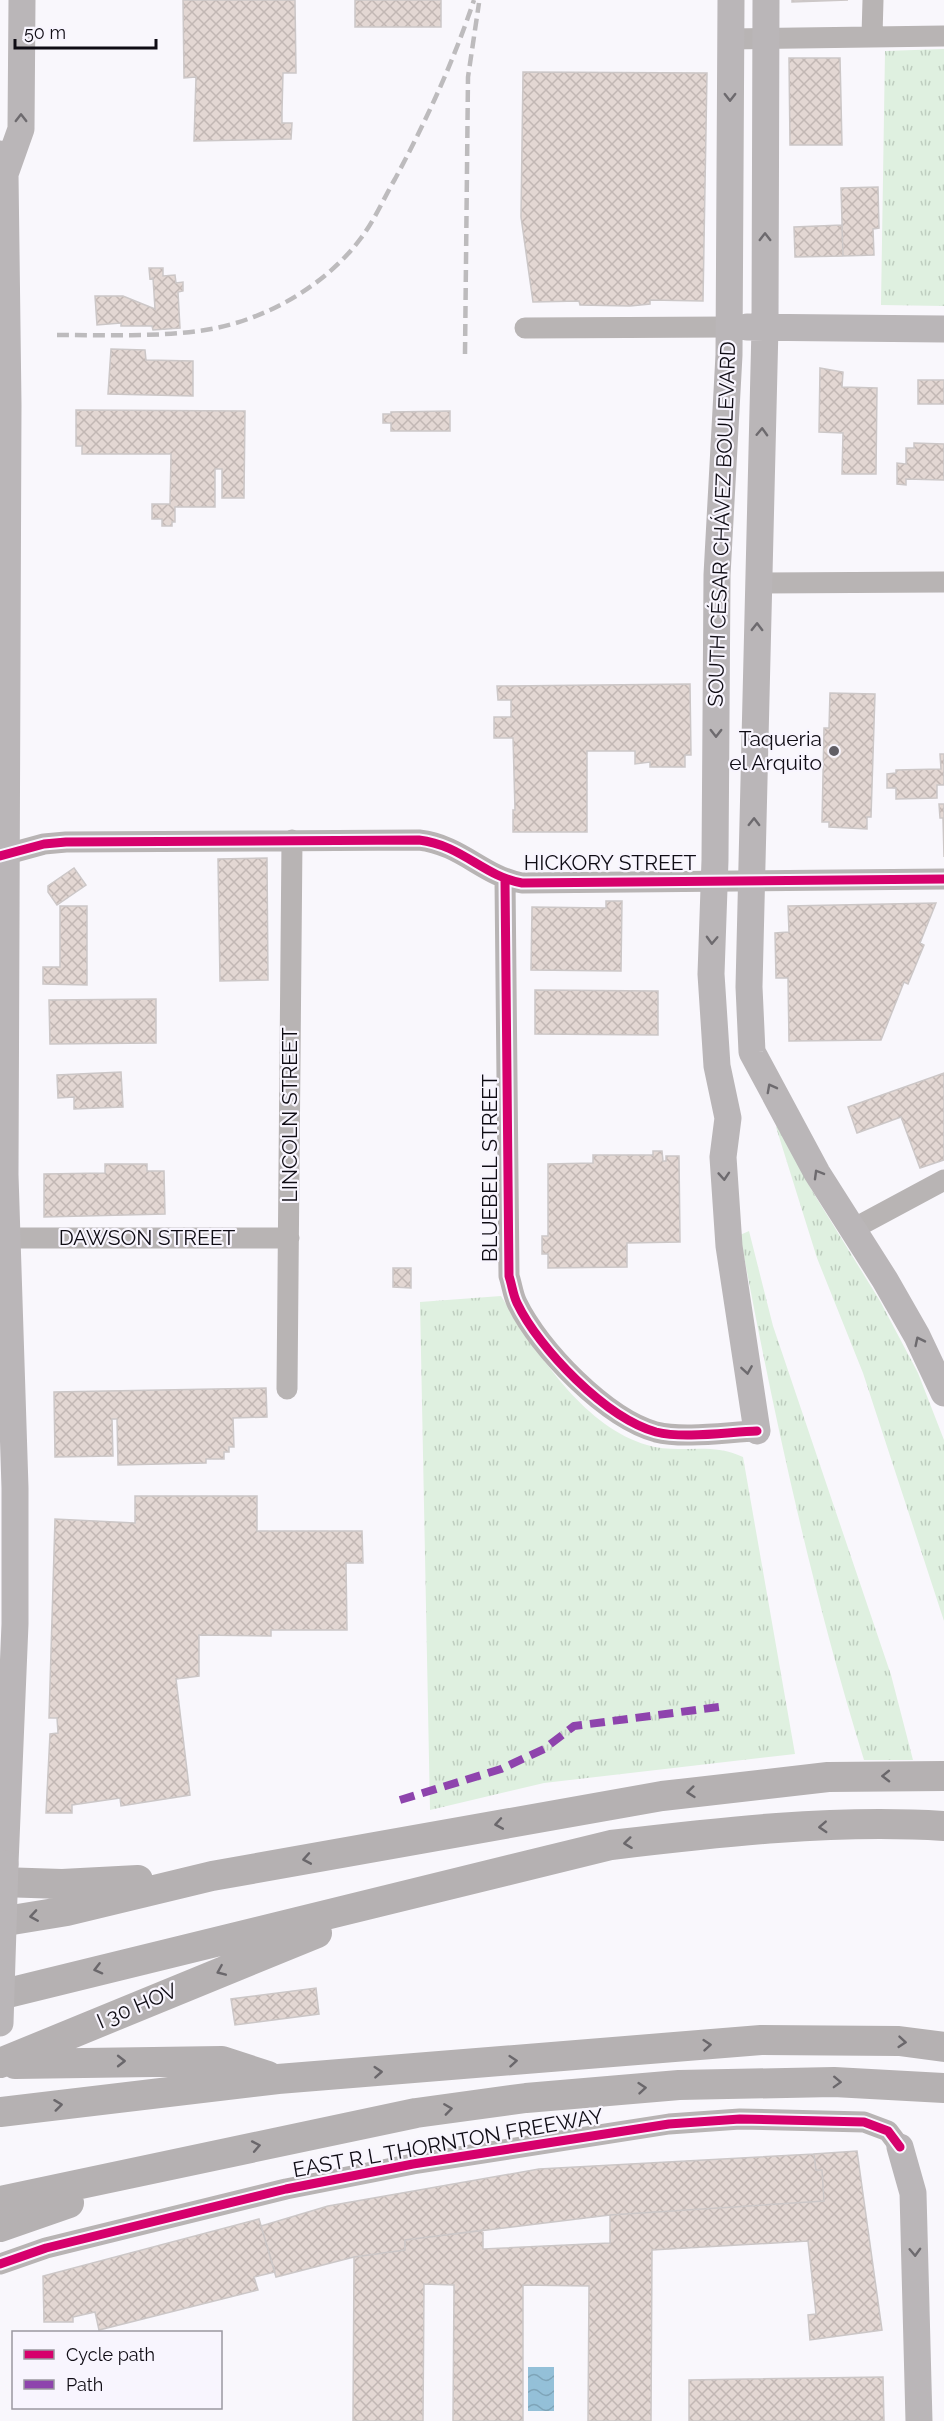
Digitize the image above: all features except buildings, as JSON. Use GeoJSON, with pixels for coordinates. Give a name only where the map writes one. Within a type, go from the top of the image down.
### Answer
{"type":"FeatureCollection","features":[{"type":"Feature","properties":{"kind":"highway"},"geometry":{"type":"LineString","coordinates":[[0,1922],[67,1911],[212,1876],[662,1796],[828,1777],[944,1776]]}},
{"type":"Feature","properties":{"kind":"highway"},"geometry":{"type":"LineString","coordinates":[[0,1995],[155,1955],[423,1893],[547,1859],[611,1845],[712,1833],[837,1826],[944,1826]]}},
{"type":"Feature","properties":{"kind":"highway"},"geometry":{"type":"LineString","coordinates":[[3,1873],[62,1884],[212,1876]]}},
{"type":"Feature","properties":{"kind":"highway","name":"I 30 HOV"},"geometry":{"type":"LineString","coordinates":[[0,2064],[275,1949],[423,1893]]}},
{"type":"Feature","properties":{"kind":"highway"},"geometry":{"type":"LineString","coordinates":[[0,2112],[278,2079],[761,2040],[899,2041],[944,2047]]}},
{"type":"Feature","properties":{"kind":"highway","name":"I 30 HOV"},"geometry":{"type":"LineString","coordinates":[[0,2064],[222,2061],[278,2079]]}},
{"type":"Feature","properties":{"kind":"highway"},"geometry":{"type":"LineString","coordinates":[[0,2201],[199,2157],[416,2113],[526,2098],[715,2084],[834,2082],[944,2088]]}},
{"type":"Feature","properties":{"kind":"highway"},"geometry":{"type":"LineString","coordinates":[[0,2227],[199,2157]]}},
{"type":"Feature","properties":{"kind":"main road"},"geometry":{"type":"LineString","coordinates":[[0,2023],[3,1873],[15,1624],[8,1488],[6,1239],[2,1175],[3,164],[21,129],[22,0]]}},
{"type":"Feature","properties":{"kind":"main road","name":"SOUTH CÉSAR CHÁVEZ BOULEVARD"},"geometry":{"type":"LineString","coordinates":[[731,0],[729,327],[717,575],[711,974],[717,1066],[728,1118],[723,1157],[729,1246],[757,1431]]}},
{"type":"Feature","properties":{"kind":"main road","name":"SOUTH CÉSAR CHÁVEZ BOULEVARD"},"geometry":{"type":"LineString","coordinates":[[766,0],[765,327],[749,987],[752,1052],[817,1173],[851,1230]]}},
{"type":"Feature","properties":{"kind":"main road"},"geometry":{"type":"LineString","coordinates":[[729,327],[944,329]]}},
{"type":"Feature","properties":{"kind":"main road"},"geometry":{"type":"LineString","coordinates":[[851,1230],[885,1280],[917,1336],[944,1393]]}},
{"type":"Feature","properties":{"kind":"main road"},"geometry":{"type":"LineString","coordinates":[[900,2147],[913,2193],[920,2421]]}},
{"type":"Feature","properties":{"kind":"street"},"geometry":{"type":"LineString","coordinates":[[872,36],[873,0]]}},
{"type":"Feature","properties":{"kind":"street"},"geometry":{"type":"LineString","coordinates":[[731,39],[944,36]]}},
{"type":"Feature","properties":{"kind":"street"},"geometry":{"type":"LineString","coordinates":[[525,328],[729,327]]}},
{"type":"Feature","properties":{"kind":"street"},"geometry":{"type":"LineString","coordinates":[[758,583],[944,582]]}},
{"type":"Feature","properties":{"kind":"street","name":"HICKORY STREET"},"geometry":{"type":"LineString","coordinates":[[3,855],[66,842],[292,840],[436,842],[467,856],[505,880],[522,883],[944,879]]}},
{"type":"Feature","properties":{"kind":"street","name":"LINCOLN STREET"},"geometry":{"type":"LineString","coordinates":[[287,1389],[292,840]]}},
{"type":"Feature","properties":{"kind":"street","name":"BLUEBELL STREET"},"geometry":{"type":"LineString","coordinates":[[505,880],[509,1276],[516,1302],[544,1343],[577,1380],[606,1407],[632,1423],[658,1432],[757,1431]]}},
{"type":"Feature","properties":{"kind":"street"},"geometry":{"type":"LineString","coordinates":[[851,1230],[944,1180]]}},
{"type":"Feature","properties":{"kind":"street","name":"DAWSON STREET"},"geometry":{"type":"LineString","coordinates":[[6,1239],[289,1238]]}},
{"type":"Feature","properties":{"kind":"street","name":"EAST R L THORNTON FREEWAY"},"geometry":{"type":"LineString","coordinates":[[0,2264],[46,2248],[286,2189],[413,2164],[669,2124],[740,2119],[864,2122],[888,2131],[900,2147]]}},
{"type":"Feature","properties":{"kind":"green space"},"geometry":{"type":"Polygon","coordinates":[[[944,49],[944,306],[881,305],[885,51],[944,49]]]}},
{"type":"Feature","properties":{"kind":"green space"},"geometry":{"type":"Polygon","coordinates":[[[780,1124],[811,1189],[880,1301],[918,1373],[944,1440],[944,1621],[863,1373],[817,1258],[776,1127],[780,1124]]]}},
{"type":"Feature","properties":{"kind":"green space"},"geometry":{"type":"Polygon","coordinates":[[[749,1231],[773,1326],[891,1675],[913,1760],[864,1760],[827,1630],[794,1499],[740,1235],[749,1231]]]}},
{"type":"Feature","properties":{"kind":"green space"},"geometry":{"type":"Polygon","coordinates":[[[501,1296],[545,1362],[581,1404],[602,1421],[624,1435],[647,1445],[670,1449],[718,1450],[743,1457],[795,1754],[544,1783],[430,1810],[420,1302],[501,1296]]]}},
{"type":"Feature","properties":{"kind":"water"},"geometry":{"type":"Polygon","coordinates":[[[528,2367],[554,2367],[554,2411],[528,2411],[528,2367]]]}},
{"type":"Feature","properties":{"kind":"railway"},"geometry":{"type":"LineString","coordinates":[[57,335],[164,334],[222,327],[245,320],[289,300],[329,272],[346,256],[375,217],[438,91],[474,0]]}},
{"type":"Feature","properties":{"kind":"railway"},"geometry":{"type":"LineString","coordinates":[[465,354],[468,77],[479,3]]}},
{"type":"Feature","properties":{"kind":"marked path"},"geometry":{"type":"LineString","coordinates":[[400,1800],[501,1769],[544,1749],[574,1726],[726,1706]]}},
{"type":"Feature","properties":{"kind":"cycle path"},"geometry":{"type":"LineString","coordinates":[[0,856],[44,844],[66,842],[419,840],[448,848],[496,874],[522,883],[944,879]]}},
{"type":"Feature","properties":{"kind":"cycle path"},"geometry":{"type":"LineString","coordinates":[[505,880],[509,1276],[514,1297],[541,1341],[576,1380],[616,1412],[637,1424],[656,1432],[680,1435],[757,1431]]}},
{"type":"Feature","properties":{"kind":"cycle path"},"geometry":{"type":"LineString","coordinates":[[0,2264],[46,2248],[286,2189],[413,2164],[669,2124],[740,2119],[864,2122],[888,2131],[900,2147]]}},
{"type":"Feature","properties":{"kind":"place","name":"Taqueria el Arquito"},"geometry":{"type":"Point","coordinates":[834,751]}}]}
